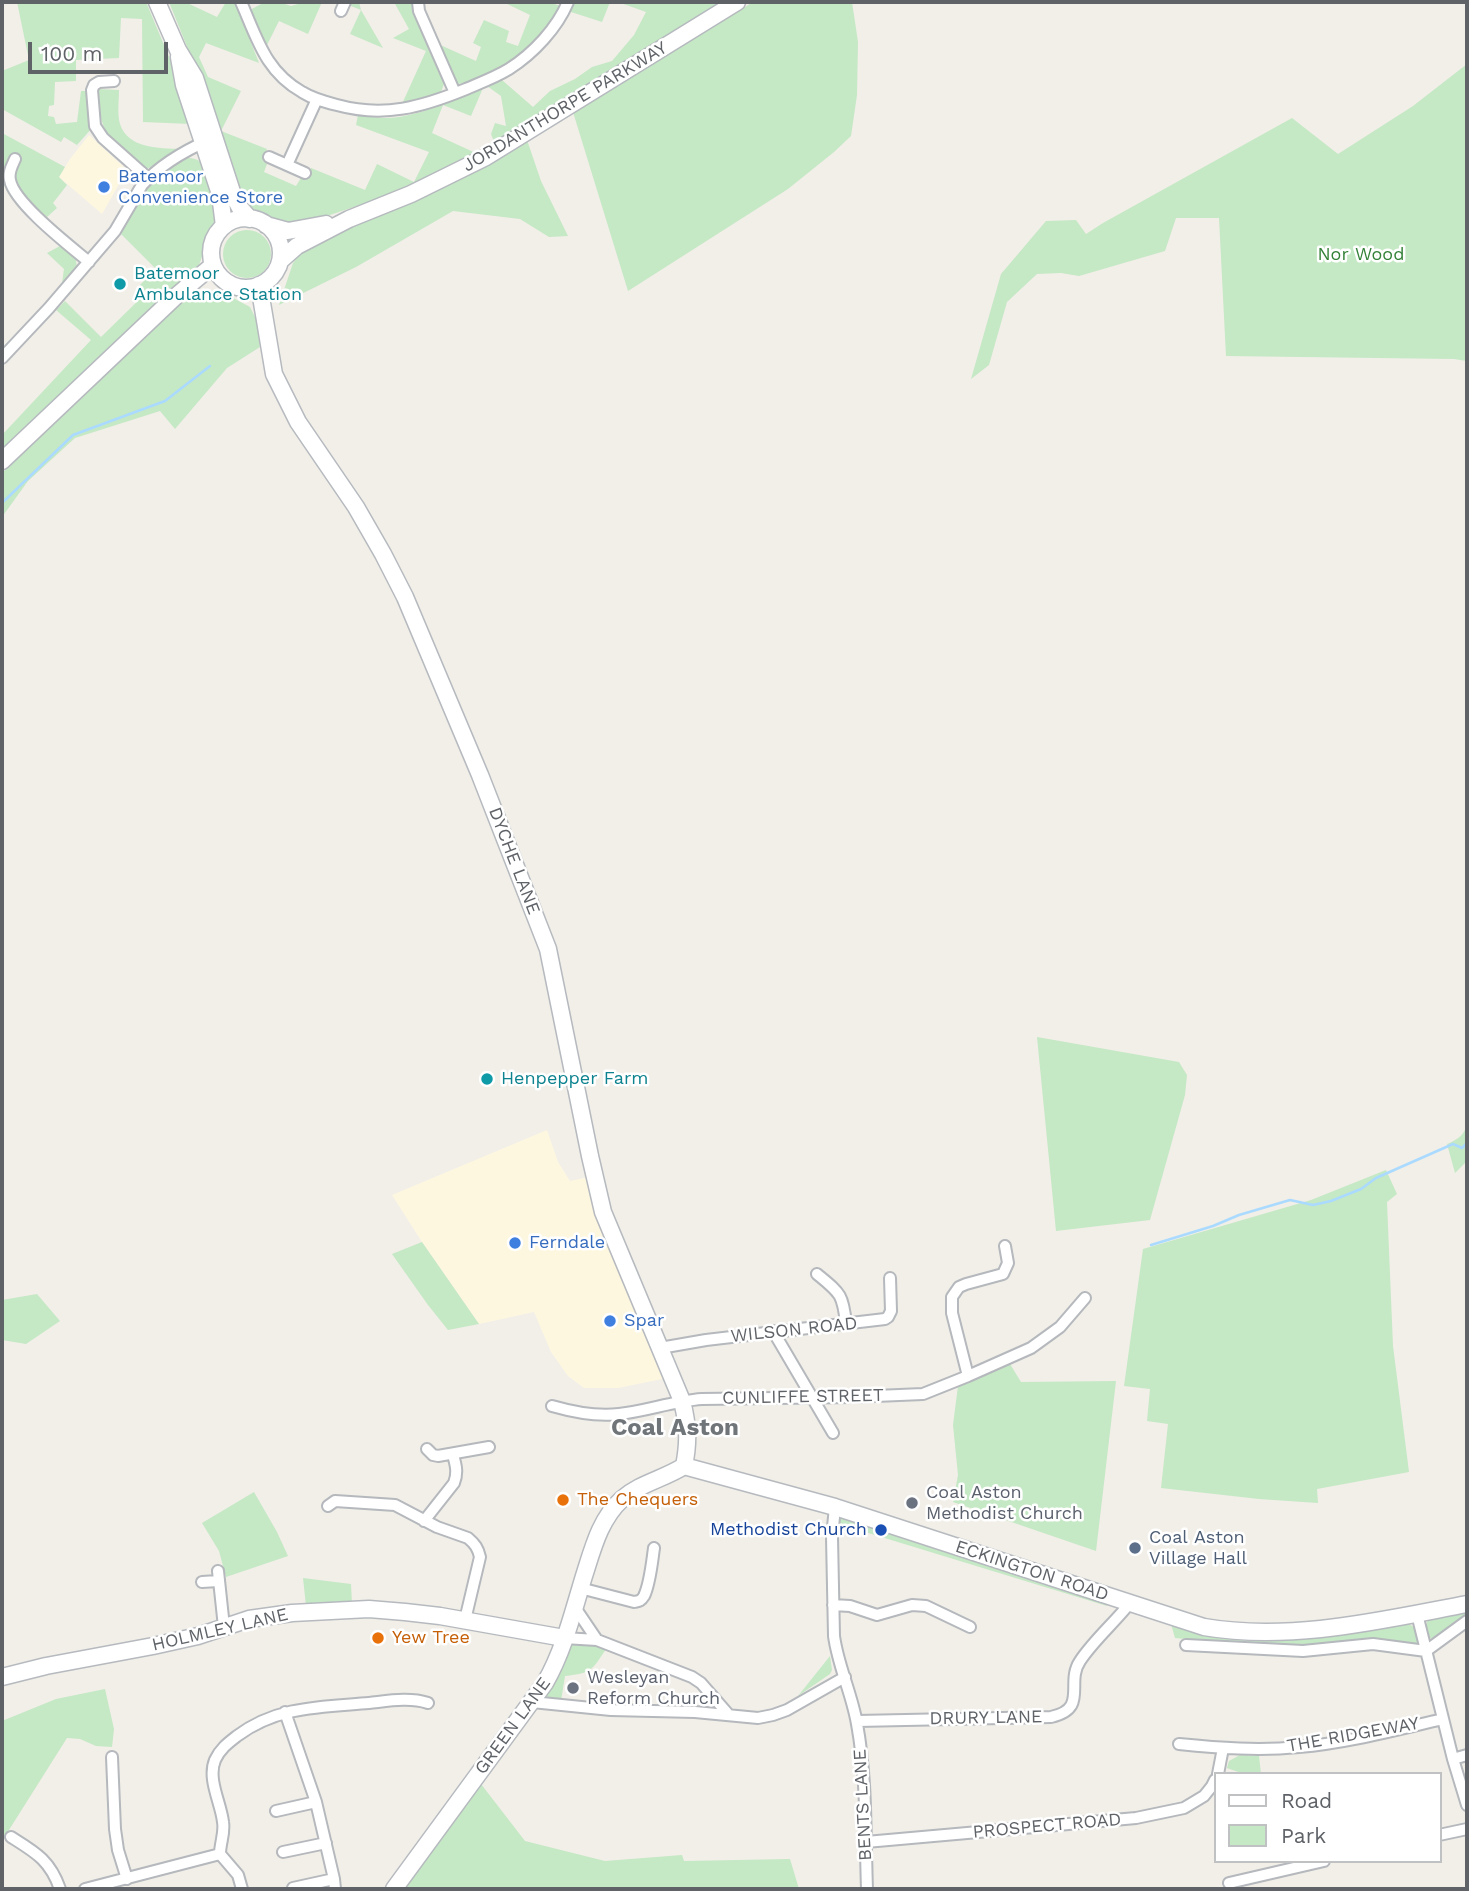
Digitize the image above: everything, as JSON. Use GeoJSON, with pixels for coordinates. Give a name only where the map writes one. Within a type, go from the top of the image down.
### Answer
{"type":"FeatureCollection","features":[{"type":"Feature","properties":{"kind":"main road"},"geometry":{"type":"LineString","coordinates":[[157,2],[178,50],[184,85],[233,195],[250,219]]}},
{"type":"Feature","properties":{"kind":"main road","name":"JORDANTHORPE PARKWAY"},"geometry":{"type":"LineString","coordinates":[[280,261],[297,246],[349,219],[411,194],[486,157],[737,2]]}},
{"type":"Feature","properties":{"kind":"main road"},"geometry":{"type":"LineString","coordinates":[[209,140],[224,226]]}},
{"type":"Feature","properties":{"kind":"main road"},"geometry":{"type":"LineString","coordinates":[[250,219],[256,219],[275,233],[281,249],[280,261],[272,277],[247,288],[232,285],[222,278],[211,253],[213,242],[224,226],[233,221],[250,219]]}},
{"type":"Feature","properties":{"kind":"main road","name":"JORDANTHORPE PARKWAY"},"geometry":{"type":"LineString","coordinates":[[266,225],[288,231],[349,219]]}},
{"type":"Feature","properties":{"kind":"main road"},"geometry":{"type":"LineString","coordinates":[[2,461],[175,297],[214,265]]}},
{"type":"Feature","properties":{"kind":"main road","name":"DYCHE LANE"},"geometry":{"type":"LineString","coordinates":[[259,285],[274,374],[298,422],[356,507],[405,597],[480,775],[548,949],[603,1212],[682,1401],[689,1445],[684,1466]]}},
{"type":"Feature","properties":{"kind":"main road","name":"ECKINGTON ROAD"},"geometry":{"type":"LineString","coordinates":[[684,1466],[835,1507],[1205,1627],[1256,1632],[1338,1626],[1467,1604]]}},
{"type":"Feature","properties":{"kind":"main road","name":"GREEN LANE"},"geometry":{"type":"LineString","coordinates":[[394,1889],[532,1702],[551,1672],[565,1638],[598,1535],[613,1507],[630,1492],[684,1466]]}},
{"type":"Feature","properties":{"kind":"main road","name":"HOLMLEY LANE"},"geometry":{"type":"LineString","coordinates":[[2,1676],[153,1646],[261,1616],[328,1610],[380,1610],[466,1620],[565,1638]]}},
{"type":"Feature","properties":{"kind":"street"},"geometry":{"type":"LineString","coordinates":[[241,2],[267,61],[290,84],[317,99],[364,111],[414,107],[455,93],[509,69],[541,42],[561,17],[568,2]]}},
{"type":"Feature","properties":{"kind":"street"},"geometry":{"type":"LineString","coordinates":[[418,2],[419,11],[455,93]]}},
{"type":"Feature","properties":{"kind":"street"},"geometry":{"type":"LineString","coordinates":[[114,81],[94,85],[92,90],[95,126],[103,138],[148,178]]}},
{"type":"Feature","properties":{"kind":"street"},"geometry":{"type":"LineString","coordinates":[[287,165],[317,99]]}},
{"type":"Feature","properties":{"kind":"street"},"geometry":{"type":"LineString","coordinates":[[2,358],[115,231],[148,178],[172,159],[209,140]]}},
{"type":"Feature","properties":{"kind":"street"},"geometry":{"type":"LineString","coordinates":[[269,157],[305,173]]}},
{"type":"Feature","properties":{"kind":"street"},"geometry":{"type":"LineString","coordinates":[[15,159],[9,177],[18,196],[46,225],[89,262]]}},
{"type":"Feature","properties":{"kind":"street"},"geometry":{"type":"LineString","coordinates":[[968,1377],[952,1313],[952,1297],[959,1287],[965,1284],[1003,1274],[1007,1264],[1004,1246]]}},
{"type":"Feature","properties":{"kind":"street"},"geometry":{"type":"LineString","coordinates":[[817,1274],[842,1297],[846,1324]]}},
{"type":"Feature","properties":{"kind":"street","name":"WILSON ROAD"},"geometry":{"type":"LineString","coordinates":[[660,1348],[773,1331],[879,1321],[888,1317],[891,1311],[890,1278]]}},
{"type":"Feature","properties":{"kind":"street","name":"CUNLIFFE STREET"},"geometry":{"type":"LineString","coordinates":[[552,1406],[580,1409],[601,1415],[682,1401],[923,1394],[1031,1348],[1060,1327],[1085,1298]]}},
{"type":"Feature","properties":{"kind":"street"},"geometry":{"type":"LineString","coordinates":[[773,1331],[833,1433]]}},
{"type":"Feature","properties":{"kind":"street"},"geometry":{"type":"LineString","coordinates":[[427,1449],[433,1455],[453,1455],[489,1447]]}},
{"type":"Feature","properties":{"kind":"street"},"geometry":{"type":"LineString","coordinates":[[424,1521],[457,1477],[453,1455]]}},
{"type":"Feature","properties":{"kind":"street"},"geometry":{"type":"LineString","coordinates":[[328,1506],[335,1500],[395,1505],[424,1521],[468,1538],[479,1550],[480,1557],[466,1620]]}},
{"type":"Feature","properties":{"kind":"street"},"geometry":{"type":"LineString","coordinates":[[354,1514],[355,1502]]}},
{"type":"Feature","properties":{"kind":"street","name":"BENTS LANE"},"geometry":{"type":"LineString","coordinates":[[835,1507],[832,1537],[836,1649],[857,1721],[862,1756],[867,1889]]}},
{"type":"Feature","properties":{"kind":"street"},"geometry":{"type":"LineString","coordinates":[[580,1588],[634,1602],[641,1600],[649,1577],[654,1548]]}},
{"type":"Feature","properties":{"kind":"street"},"geometry":{"type":"LineString","coordinates":[[202,1582],[218,1576],[224,1627]]}},
{"type":"Feature","properties":{"kind":"street","name":"DRURY LANE"},"geometry":{"type":"LineString","coordinates":[[857,1721],[1060,1715],[1068,1711],[1075,1697],[1075,1673],[1080,1661],[1130,1603]]}},
{"type":"Feature","properties":{"kind":"street"},"geometry":{"type":"LineString","coordinates":[[833,1605],[850,1606],[877,1615],[919,1604],[953,1624],[970,1627]]}},
{"type":"Feature","properties":{"kind":"street"},"geometry":{"type":"LineString","coordinates":[[574,1606],[597,1640]]}},
{"type":"Feature","properties":{"kind":"street"},"geometry":{"type":"LineString","coordinates":[[1417,1614],[1467,1805]]}},
{"type":"Feature","properties":{"kind":"street"},"geometry":{"type":"LineString","coordinates":[[1186,1645],[1303,1651],[1373,1644],[1426,1651],[1467,1621]]}},
{"type":"Feature","properties":{"kind":"street"},"geometry":{"type":"LineString","coordinates":[[565,1638],[597,1640],[679,1671],[701,1683],[729,1715]]}},
{"type":"Feature","properties":{"kind":"street"},"geometry":{"type":"LineString","coordinates":[[532,1702],[611,1710],[695,1712],[758,1718],[787,1710],[845,1677]]}},
{"type":"Feature","properties":{"kind":"street"},"geometry":{"type":"LineString","coordinates":[[695,1712],[708,1690]]}},
{"type":"Feature","properties":{"kind":"street"},"geometry":{"type":"LineString","coordinates":[[242,1889],[238,1875],[220,1854],[224,1829],[212,1770],[214,1762],[227,1744],[254,1724],[285,1712],[414,1699],[428,1703]]}},
{"type":"Feature","properties":{"kind":"street"},"geometry":{"type":"LineString","coordinates":[[285,1712],[316,1802],[334,1884],[293,1888]]}},
{"type":"Feature","properties":{"kind":"street","name":"THE RIDGEWAY"},"geometry":{"type":"LineString","coordinates":[[1179,1744],[1223,1748],[1308,1746],[1443,1719]]}},
{"type":"Feature","properties":{"kind":"street"},"geometry":{"type":"LineString","coordinates":[[1218,1772],[1223,1748]]}},
{"type":"Feature","properties":{"kind":"street"},"geometry":{"type":"LineString","coordinates":[[1453,1759],[1467,1755]]}},
{"type":"Feature","properties":{"kind":"street"},"geometry":{"type":"LineString","coordinates":[[112,1757],[115,1829],[127,1879]]}},
{"type":"Feature","properties":{"kind":"street","name":"PROSPECT ROAD"},"geometry":{"type":"LineString","coordinates":[[866,1842],[1136,1818],[1184,1808],[1204,1796],[1214,1782]]}},
{"type":"Feature","properties":{"kind":"street"},"geometry":{"type":"LineString","coordinates":[[276,1811],[316,1802]]}},
{"type":"Feature","properties":{"kind":"street"},"geometry":{"type":"LineString","coordinates":[[1441,1835],[1467,1829]]}},
{"type":"Feature","properties":{"kind":"street"},"geometry":{"type":"LineString","coordinates":[[13,1854],[15,1840],[39,1855],[46,1862],[60,1889]]}},
{"type":"Feature","properties":{"kind":"street"},"geometry":{"type":"LineString","coordinates":[[283,1852],[326,1843]]}},
{"type":"Feature","properties":{"kind":"street"},"geometry":{"type":"LineString","coordinates":[[85,1889],[220,1854]]}},
{"type":"Feature","properties":{"kind":"street"},"geometry":{"type":"LineString","coordinates":[[1229,1883],[1315,1863]]}},
{"type":"Feature","properties":{"kind":"shaded area"},"geometry":{"type":"Polygon","coordinates":[[[89,135],[127,170],[102,214],[59,177],[89,135]]]}},
{"type":"Feature","properties":{"kind":"shaded area"},"geometry":{"type":"Polygon","coordinates":[[[547,1130],[558,1162],[570,1181],[589,1177],[667,1378],[618,1388],[584,1388],[568,1376],[551,1352],[534,1312],[479,1324],[392,1195],[547,1130]]]}},
{"type":"Feature","properties":{"kind":"green space"},"geometry":{"type":"Polygon","coordinates":[[[17,2],[146,2],[172,64],[191,124],[143,122],[142,19],[121,18],[119,58],[76,60],[76,81],[55,82],[54,105],[49,106],[48,116],[54,117],[56,124],[77,122],[81,91],[89,91],[92,128],[77,145],[64,137],[61,142],[2,109],[2,71],[29,60],[17,2]]]}},
{"type":"Feature","properties":{"kind":"green space"},"geometry":{"type":"Polygon","coordinates":[[[169,2],[185,2],[217,17],[226,2],[235,2],[259,63],[206,43],[199,57],[208,77],[241,91],[221,131],[169,2]]]}},
{"type":"Feature","properties":{"kind":"green space"},"geometry":{"type":"Polygon","coordinates":[[[265,2],[279,2],[291,6],[305,2],[322,2],[308,34],[279,21],[266,47],[250,10],[265,2]]]}},
{"type":"Feature","properties":{"kind":"green space"},"geometry":{"type":"Polygon","coordinates":[[[341,2],[359,2],[361,10],[341,2]]]}},
{"type":"Feature","properties":{"kind":"green space"},"geometry":{"type":"Polygon","coordinates":[[[394,2],[414,2],[415,12],[444,84],[441,92],[432,97],[402,104],[426,51],[393,38],[409,29],[394,2]]]}},
{"type":"Feature","properties":{"kind":"green space"},"geometry":{"type":"Polygon","coordinates":[[[503,2],[549,2],[560,6],[546,28],[508,64],[485,77],[458,84],[438,44],[476,61],[481,47],[473,43],[484,20],[509,31],[506,42],[518,46],[530,15],[503,2]]]}},
{"type":"Feature","properties":{"kind":"green space"},"geometry":{"type":"Polygon","coordinates":[[[573,2],[610,2],[602,22],[568,11],[573,2]]]}},
{"type":"Feature","properties":{"kind":"green space"},"geometry":{"type":"Polygon","coordinates":[[[618,2],[726,2],[495,144],[491,134],[495,123],[506,126],[501,96],[487,86],[502,80],[533,107],[550,91],[592,67],[612,61],[634,35],[646,12],[618,2]]]}},
{"type":"Feature","properties":{"kind":"green space"},"geometry":{"type":"Polygon","coordinates":[[[753,2],[852,2],[858,42],[857,95],[851,136],[788,189],[628,291],[573,112],[753,2]]]}},
{"type":"Feature","properties":{"kind":"green space"},"geometry":{"type":"Polygon","coordinates":[[[361,10],[383,48],[350,34],[361,10]]]}},
{"type":"Feature","properties":{"kind":"green space","name":"Nor Wood"},"geometry":{"type":"Polygon","coordinates":[[[1467,64],[1467,361],[1226,356],[1219,218],[1176,218],[1165,251],[1079,276],[1061,273],[1037,274],[1007,302],[989,365],[971,379],[1001,274],[1046,221],[1076,220],[1086,234],[1292,118],[1338,154],[1413,106],[1467,64]]]}},
{"type":"Feature","properties":{"kind":"green space"},"geometry":{"type":"Polygon","coordinates":[[[483,88],[471,116],[443,105],[432,133],[480,155],[417,186],[306,223],[287,224],[248,206],[240,192],[221,131],[267,149],[263,161],[267,164],[264,172],[296,186],[301,178],[305,180],[311,168],[365,190],[377,164],[414,182],[429,152],[356,125],[358,115],[386,118],[410,115],[483,88]]]}},
{"type":"Feature","properties":{"kind":"green space"},"geometry":{"type":"Polygon","coordinates":[[[99,89],[119,90],[119,120],[130,138],[146,146],[180,149],[143,169],[115,143],[104,127],[99,89]]]}},
{"type":"Feature","properties":{"kind":"green space"},"geometry":{"type":"Polygon","coordinates":[[[2,133],[65,167],[59,177],[67,185],[53,203],[57,208],[47,217],[31,203],[17,184],[6,188],[2,184],[2,133]]]}},
{"type":"Feature","properties":{"kind":"green space"},"geometry":{"type":"Polygon","coordinates":[[[527,140],[541,181],[568,236],[549,237],[520,219],[453,211],[356,267],[279,305],[293,263],[303,250],[432,190],[527,140]]]}},
{"type":"Feature","properties":{"kind":"green space"},"geometry":{"type":"Polygon","coordinates":[[[182,158],[194,159],[204,165],[216,204],[214,223],[199,265],[2,455],[2,435],[91,340],[56,310],[65,301],[101,337],[146,293],[140,285],[156,269],[121,234],[144,191],[160,174],[182,158]]]}},
{"type":"Feature","properties":{"kind":"green space"},"geometry":{"type":"Polygon","coordinates":[[[247,230],[264,237],[271,254],[264,271],[247,278],[230,271],[223,254],[230,237],[247,230]]]}},
{"type":"Feature","properties":{"kind":"green space"},"geometry":{"type":"Polygon","coordinates":[[[60,246],[75,255],[77,267],[62,283],[64,269],[47,253],[60,246]]]}},
{"type":"Feature","properties":{"kind":"green space"},"geometry":{"type":"Polygon","coordinates":[[[195,291],[222,292],[250,307],[256,319],[260,347],[227,368],[175,429],[160,411],[75,438],[28,481],[2,517],[2,473],[175,307],[195,291]]]}},
{"type":"Feature","properties":{"kind":"green space"},"geometry":{"type":"Polygon","coordinates":[[[1037,1037],[1179,1062],[1187,1075],[1185,1095],[1150,1220],[1056,1231],[1037,1037]]]}},
{"type":"Feature","properties":{"kind":"green space"},"geometry":{"type":"Polygon","coordinates":[[[1467,1123],[1467,1161],[1455,1173],[1447,1144],[1460,1136],[1467,1123]]]}},
{"type":"Feature","properties":{"kind":"green space"},"geometry":{"type":"Polygon","coordinates":[[[1386,1170],[1397,1194],[1387,1202],[1393,1346],[1409,1472],[1317,1489],[1318,1503],[1161,1488],[1168,1424],[1147,1421],[1150,1389],[1124,1386],[1143,1249],[1311,1200],[1386,1170]]]}},
{"type":"Feature","properties":{"kind":"green space"},"geometry":{"type":"Polygon","coordinates":[[[422,1242],[479,1324],[448,1330],[392,1254],[422,1242]]]}},
{"type":"Feature","properties":{"kind":"green space"},"geometry":{"type":"Polygon","coordinates":[[[37,1294],[60,1321],[26,1344],[2,1340],[2,1300],[37,1294]]]}},
{"type":"Feature","properties":{"kind":"green space"},"geometry":{"type":"Polygon","coordinates":[[[1010,1364],[1021,1382],[1116,1381],[1096,1551],[953,1502],[958,1475],[953,1425],[958,1386],[1010,1364]]]}},
{"type":"Feature","properties":{"kind":"green space"},"geometry":{"type":"Polygon","coordinates":[[[254,1492],[288,1556],[226,1577],[219,1551],[202,1523],[254,1492]]]}},
{"type":"Feature","properties":{"kind":"green space"},"geometry":{"type":"Polygon","coordinates":[[[843,1516],[1106,1602],[1107,1606],[852,1528],[838,1534],[838,1523],[843,1516]]]}},
{"type":"Feature","properties":{"kind":"green space"},"geometry":{"type":"Polygon","coordinates":[[[303,1578],[351,1584],[352,1605],[306,1606],[303,1578]]]}},
{"type":"Feature","properties":{"kind":"green space"},"geometry":{"type":"Polygon","coordinates":[[[1467,1609],[1467,1617],[1436,1638],[1430,1638],[1426,1628],[1430,1617],[1467,1609]]]}},
{"type":"Feature","properties":{"kind":"green space"},"geometry":{"type":"Polygon","coordinates":[[[1402,1623],[1415,1628],[1418,1642],[1415,1646],[1380,1640],[1313,1647],[1175,1638],[1171,1624],[1241,1640],[1402,1623]]]}},
{"type":"Feature","properties":{"kind":"green space"},"geometry":{"type":"Polygon","coordinates":[[[570,1643],[593,1643],[606,1649],[590,1669],[565,1676],[561,1701],[552,1700],[546,1696],[570,1643]]]}},
{"type":"Feature","properties":{"kind":"green space"},"geometry":{"type":"Polygon","coordinates":[[[830,1656],[830,1674],[798,1696],[830,1656]]]}},
{"type":"Feature","properties":{"kind":"green space"},"geometry":{"type":"Polygon","coordinates":[[[105,1689],[114,1729],[112,1747],[96,1746],[80,1739],[67,1738],[2,1841],[2,1721],[56,1699],[105,1689]]]}},
{"type":"Feature","properties":{"kind":"green space"},"geometry":{"type":"Polygon","coordinates":[[[1240,1755],[1259,1756],[1261,1772],[1238,1772],[1227,1768],[1229,1761],[1240,1755]]]}},
{"type":"Feature","properties":{"kind":"green space"},"geometry":{"type":"Polygon","coordinates":[[[481,1784],[525,1841],[605,1861],[682,1855],[684,1861],[790,1859],[799,1889],[404,1889],[481,1784]]]}},
{"type":"Feature","properties":{"kind":"waterway"},"geometry":{"type":"LineString","coordinates":[[2,503],[73,435],[165,401],[210,366]]}},
{"type":"Feature","properties":{"kind":"waterway"},"geometry":{"type":"LineString","coordinates":[[1151,1245],[1290,1200],[1313,1205],[1331,1201],[1453,1144],[1462,1148],[1467,1143]]}},
{"type":"Feature","properties":{"kind":"place","name":"Batemoor Convenience Store"},"geometry":{"type":"Point","coordinates":[104,187]}},
{"type":"Feature","properties":{"kind":"place","name":"Batemoor Ambulance Station"},"geometry":{"type":"Point","coordinates":[120,284]}},
{"type":"Feature","properties":{"kind":"place","name":"Henpepper Farm"},"geometry":{"type":"Point","coordinates":[487,1079]}},
{"type":"Feature","properties":{"kind":"place","name":"Ferndale"},"geometry":{"type":"Point","coordinates":[515,1243]}},
{"type":"Feature","properties":{"kind":"place","name":"Spar"},"geometry":{"type":"Point","coordinates":[610,1321]}},
{"type":"Feature","properties":{"kind":"place","name":"The Chequers"},"geometry":{"type":"Point","coordinates":[563,1500]}},
{"type":"Feature","properties":{"kind":"place","name":"Coal Aston Methodist Church"},"geometry":{"type":"Point","coordinates":[912,1503]}},
{"type":"Feature","properties":{"kind":"place","name":"Methodist Church"},"geometry":{"type":"Point","coordinates":[881,1530]}},
{"type":"Feature","properties":{"kind":"place","name":"Coal Aston Village Hall"},"geometry":{"type":"Point","coordinates":[1135,1548]}},
{"type":"Feature","properties":{"kind":"place","name":"Yew Tree"},"geometry":{"type":"Point","coordinates":[378,1638]}},
{"type":"Feature","properties":{"kind":"place","name":"Wesleyan Reform Church"},"geometry":{"type":"Point","coordinates":[573,1688]}},
{"type":"Feature","properties":{"kind":"district","name":"Coal Aston"},"geometry":{"type":"Point","coordinates":[675,1428]}}]}
